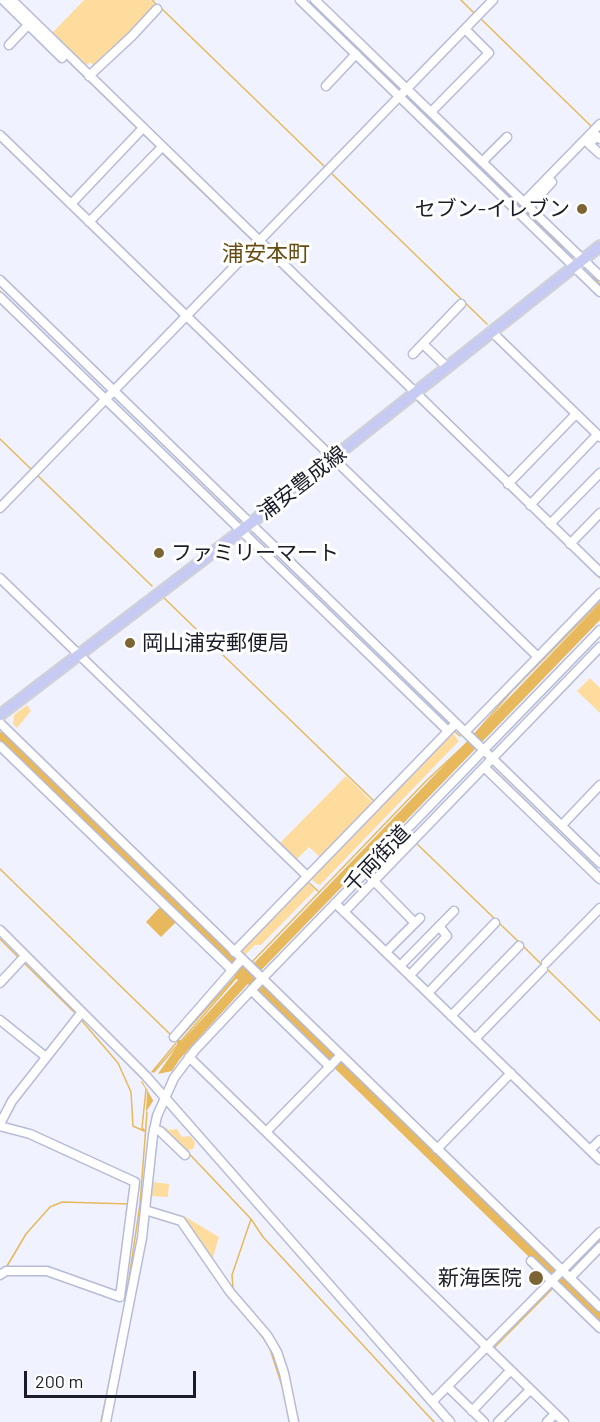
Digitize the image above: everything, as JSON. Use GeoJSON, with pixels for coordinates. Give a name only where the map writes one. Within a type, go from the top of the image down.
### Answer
{"type":"FeatureCollection","features":[{"type":"Feature","properties":{"kind":"main road","name":"浦安豊成線"},"geometry":{"type":"LineString","coordinates":[[0,715],[245,528],[600,246]]}},
{"type":"Feature","properties":{"kind":"street"},"geometry":{"type":"LineString","coordinates":[[3,0],[89,76],[160,149],[259,241],[600,572]]}},
{"type":"Feature","properties":{"kind":"street"},"geometry":{"type":"LineString","coordinates":[[12,0],[29,22]]}},
{"type":"Feature","properties":{"kind":"street"},"geometry":{"type":"LineString","coordinates":[[300,0],[312,3],[358,51],[541,227],[600,276]]}},
{"type":"Feature","properties":{"kind":"street"},"geometry":{"type":"LineString","coordinates":[[0,508],[493,0]]}},
{"type":"Feature","properties":{"kind":"street"},"geometry":{"type":"LineString","coordinates":[[89,76],[157,9]]}},
{"type":"Feature","properties":{"kind":"street"},"geometry":{"type":"LineString","coordinates":[[9,45],[29,22]]}},
{"type":"Feature","properties":{"kind":"street"},"geometry":{"type":"LineString","coordinates":[[431,112],[489,53],[465,29]]}},
{"type":"Feature","properties":{"kind":"street"},"geometry":{"type":"LineString","coordinates":[[53,45],[62,58]]}},
{"type":"Feature","properties":{"kind":"street"},"geometry":{"type":"LineString","coordinates":[[326,86],[358,51]]}},
{"type":"Feature","properties":{"kind":"street"},"geometry":{"type":"LineString","coordinates":[[403,93],[431,112],[482,162],[508,195],[526,204],[541,227],[574,267],[600,292]]}},
{"type":"Feature","properties":{"kind":"street"},"geometry":{"type":"LineString","coordinates":[[526,204],[600,124]]}},
{"type":"Feature","properties":{"kind":"street"},"geometry":{"type":"LineString","coordinates":[[71,204],[141,130]]}},
{"type":"Feature","properties":{"kind":"street"},"geometry":{"type":"LineString","coordinates":[[0,135],[538,657]]}},
{"type":"Feature","properties":{"kind":"street"},"geometry":{"type":"LineString","coordinates":[[600,139],[597,136],[589,144],[600,154]]}},
{"type":"Feature","properties":{"kind":"street"},"geometry":{"type":"LineString","coordinates":[[482,162],[507,137]]}},
{"type":"Feature","properties":{"kind":"street"},"geometry":{"type":"LineString","coordinates":[[89,222],[160,149]]}},
{"type":"Feature","properties":{"kind":"street"},"geometry":{"type":"LineString","coordinates":[[526,204],[552,182]]}},
{"type":"Feature","properties":{"kind":"street"},"geometry":{"type":"LineString","coordinates":[[0,280],[109,396]]}},
{"type":"Feature","properties":{"kind":"street"},"geometry":{"type":"LineString","coordinates":[[0,297],[109,396],[452,728],[468,734],[482,748],[488,763],[600,879]]}},
{"type":"Feature","properties":{"kind":"street"},"geometry":{"type":"LineString","coordinates":[[413,354],[461,304]]}},
{"type":"Feature","properties":{"kind":"street"},"geometry":{"type":"LineString","coordinates":[[491,332],[599,436],[530,505]]}},
{"type":"Feature","properties":{"kind":"street"},"geometry":{"type":"LineString","coordinates":[[423,344],[447,367]]}},
{"type":"Feature","properties":{"kind":"street"},"geometry":{"type":"LineString","coordinates":[[508,484],[576,414]]}},
{"type":"Feature","properties":{"kind":"street"},"geometry":{"type":"LineString","coordinates":[[550,524],[600,473]]}},
{"type":"Feature","properties":{"kind":"street"},"geometry":{"type":"LineString","coordinates":[[570,544],[600,513]]}},
{"type":"Feature","properties":{"kind":"street"},"geometry":{"type":"LineString","coordinates":[[0,578],[305,878]]}},
{"type":"Feature","properties":{"kind":"street"},"geometry":{"type":"LineString","coordinates":[[468,734],[600,593]]}},
{"type":"Feature","properties":{"kind":"street","name":"千両街道"},"geometry":{"type":"LineString","coordinates":[[141,1184],[162,1094],[189,1057],[251,990],[260,977],[335,903],[371,877],[482,748],[559,683],[600,630]]}},
{"type":"Feature","properties":{"kind":"street"},"geometry":{"type":"LineString","coordinates":[[344,912],[371,877],[413,840],[488,763],[559,683],[600,647]]}},
{"type":"Feature","properties":{"kind":"street"},"geometry":{"type":"LineString","coordinates":[[0,723],[215,944],[234,952],[239,965]]}},
{"type":"Feature","properties":{"kind":"street"},"geometry":{"type":"LineString","coordinates":[[234,952],[452,728]]}},
{"type":"Feature","properties":{"kind":"street"},"geometry":{"type":"LineString","coordinates":[[0,746],[215,944],[239,965],[260,977],[335,1061]]}},
{"type":"Feature","properties":{"kind":"street"},"geometry":{"type":"LineString","coordinates":[[488,763],[562,825],[600,863]]}},
{"type":"Feature","properties":{"kind":"street"},"geometry":{"type":"LineString","coordinates":[[562,825],[600,785]]}},
{"type":"Feature","properties":{"kind":"street"},"geometry":{"type":"LineString","coordinates":[[371,877],[418,920],[386,952]]}},
{"type":"Feature","properties":{"kind":"street"},"geometry":{"type":"LineString","coordinates":[[335,903],[509,1075],[600,1160]]}},
{"type":"Feature","properties":{"kind":"street"},"geometry":{"type":"LineString","coordinates":[[475,1039],[600,908]]}},
{"type":"Feature","properties":{"kind":"street"},"geometry":{"type":"LineString","coordinates":[[400,966],[454,911]]}},
{"type":"Feature","properties":{"kind":"street"},"geometry":{"type":"LineString","coordinates":[[428,993],[495,923]]}},
{"type":"Feature","properties":{"kind":"street"},"geometry":{"type":"LineString","coordinates":[[410,975],[447,936],[439,926]]}},
{"type":"Feature","properties":{"kind":"street"},"geometry":{"type":"LineString","coordinates":[[0,930],[23,959],[82,1012],[146,1076],[434,1401],[450,1422]]}},
{"type":"Feature","properties":{"kind":"street"},"geometry":{"type":"LineString","coordinates":[[451,1016],[519,946]]}},
{"type":"Feature","properties":{"kind":"street"},"geometry":{"type":"LineString","coordinates":[[0,983],[23,959]]}},
{"type":"Feature","properties":{"kind":"street"},"geometry":{"type":"LineString","coordinates":[[174,1037],[239,965]]}},
{"type":"Feature","properties":{"kind":"street"},"geometry":{"type":"LineString","coordinates":[[251,990],[437,1149],[556,1277],[600,1328]]}},
{"type":"Feature","properties":{"kind":"street"},"geometry":{"type":"LineString","coordinates":[[82,1012],[12,1101],[1,1124],[30,1134],[141,1184]]}},
{"type":"Feature","properties":{"kind":"street"},"geometry":{"type":"LineString","coordinates":[[0,1020],[46,1057]]}},
{"type":"Feature","properties":{"kind":"street"},"geometry":{"type":"LineString","coordinates":[[189,1057],[268,1130],[489,1345],[510,1371],[564,1422]]}},
{"type":"Feature","properties":{"kind":"street"},"geometry":{"type":"LineString","coordinates":[[268,1130],[335,1061]]}},
{"type":"Feature","properties":{"kind":"street"},"geometry":{"type":"LineString","coordinates":[[437,1149],[509,1075]]}},
{"type":"Feature","properties":{"kind":"street"},"geometry":{"type":"LineString","coordinates":[[154,1129],[160,1131],[185,1155]]}},
{"type":"Feature","properties":{"kind":"street"},"geometry":{"type":"LineString","coordinates":[[590,1150],[600,1140]]}},
{"type":"Feature","properties":{"kind":"street"},"geometry":{"type":"LineString","coordinates":[[0,1275],[6,1271],[47,1271],[120,1297],[132,1204],[141,1184]]}},
{"type":"Feature","properties":{"kind":"street"},"geometry":{"type":"LineString","coordinates":[[106,1422],[140,1249],[145,1210],[141,1184]]}},
{"type":"Feature","properties":{"kind":"street"},"geometry":{"type":"LineString","coordinates":[[145,1210],[182,1221],[231,1293],[277,1352],[294,1422]]}},
{"type":"Feature","properties":{"kind":"street"},"geometry":{"type":"LineString","coordinates":[[434,1401],[600,1232]]}},
{"type":"Feature","properties":{"kind":"street"},"geometry":{"type":"LineString","coordinates":[[570,1278],[600,1247]]}},
{"type":"Feature","properties":{"kind":"street"},"geometry":{"type":"LineString","coordinates":[[531,1262],[556,1277],[570,1278],[600,1306]]}},
{"type":"Feature","properties":{"kind":"street"},"geometry":{"type":"LineString","coordinates":[[472,1411],[510,1371]]}},
{"type":"Feature","properties":{"kind":"street"},"geometry":{"type":"LineString","coordinates":[[448,1387],[484,1422]]}},
{"type":"Feature","properties":{"kind":"street"},"geometry":{"type":"LineString","coordinates":[[498,1422],[530,1390]]}},
{"type":"Feature","properties":{"kind":"street"},"geometry":{"type":"LineString","coordinates":[[547,1422],[555,1414]]}},
{"type":"Feature","properties":{"kind":"shaded area"},"geometry":{"type":"Polygon","coordinates":[[[84,0],[150,0],[157,7],[95,68],[90,62],[86,66],[52,33],[84,0]]]}},
{"type":"Feature","properties":{"kind":"shaded area"},"geometry":{"type":"Polygon","coordinates":[[[600,603],[600,620],[244,988],[179,1060],[146,1112],[147,1091],[141,1082],[152,1071],[154,1072],[148,1088],[178,1045],[175,1038],[182,1041],[238,980],[234,976],[243,967],[254,963],[600,603]]]}},
{"type":"Feature","properties":{"kind":"shaded area"},"geometry":{"type":"Polygon","coordinates":[[[590,678],[600,688],[600,713],[577,691],[590,678]]]}},
{"type":"Feature","properties":{"kind":"shaded area"},"geometry":{"type":"Polygon","coordinates":[[[27,705],[31,711],[17,728],[13,724],[14,715],[27,705]]]}},
{"type":"Feature","properties":{"kind":"shaded area"},"geometry":{"type":"Polygon","coordinates":[[[452,732],[459,741],[320,885],[310,878],[452,732]]]}},
{"type":"Feature","properties":{"kind":"shaded area"},"geometry":{"type":"Polygon","coordinates":[[[346,776],[374,804],[321,858],[309,847],[295,861],[278,845],[346,776]]]}},
{"type":"Feature","properties":{"kind":"shaded area"},"geometry":{"type":"Polygon","coordinates":[[[306,882],[315,890],[261,945],[255,945],[244,956],[239,951],[306,882]]]}},
{"type":"Feature","properties":{"kind":"shaded area"},"geometry":{"type":"Polygon","coordinates":[[[160,907],[176,922],[161,937],[146,922],[160,907]]]}},
{"type":"Feature","properties":{"kind":"shaded area"},"geometry":{"type":"Polygon","coordinates":[[[163,1126],[169,1130],[177,1129],[182,1137],[190,1136],[195,1142],[194,1148],[186,1152],[161,1128],[163,1126]]]}},
{"type":"Feature","properties":{"kind":"shaded area"},"geometry":{"type":"Polygon","coordinates":[[[152,1182],[169,1184],[168,1197],[151,1196],[152,1182]]]}},
{"type":"Feature","properties":{"kind":"shaded area"},"geometry":{"type":"Polygon","coordinates":[[[184,1216],[219,1237],[212,1261],[182,1219],[184,1216]]]}},
{"type":"Feature","properties":{"kind":"pier"},"geometry":{"type":"Polygon","coordinates":[[[234,976],[237,980],[185,1037],[183,1035],[234,976]]]}},
{"type":"Feature","properties":{"kind":"pier"},"geometry":{"type":"Polygon","coordinates":[[[151,1071],[158,1074],[172,1071],[154,1102],[142,1081],[151,1071]]]}},
{"type":"Feature","properties":{"kind":"waterway"},"geometry":{"type":"LineString","coordinates":[[152,0],[157,5]]}},
{"type":"Feature","properties":{"kind":"waterway"},"geometry":{"type":"LineString","coordinates":[[306,0],[401,91]]}},
{"type":"Feature","properties":{"kind":"waterway"},"geometry":{"type":"LineString","coordinates":[[461,0],[475,14]]}},
{"type":"Feature","properties":{"kind":"waterway"},"geometry":{"type":"LineString","coordinates":[[161,8],[325,167]]}},
{"type":"Feature","properties":{"kind":"waterway"},"geometry":{"type":"LineString","coordinates":[[481,19],[592,127]]}},
{"type":"Feature","properties":{"kind":"waterway"},"geometry":{"type":"LineString","coordinates":[[65,58],[137,128]]}},
{"type":"Feature","properties":{"kind":"waterway"},"geometry":{"type":"LineString","coordinates":[[404,95],[563,248]]}},
{"type":"Feature","properties":{"kind":"waterway"},"geometry":{"type":"LineString","coordinates":[[143,134],[157,147]]}},
{"type":"Feature","properties":{"kind":"waterway"},"geometry":{"type":"LineString","coordinates":[[162,153],[253,241]]}},
{"type":"Feature","properties":{"kind":"waterway"},"geometry":{"type":"LineString","coordinates":[[330,172],[487,324]]}},
{"type":"Feature","properties":{"kind":"waterway"},"geometry":{"type":"LineString","coordinates":[[258,246],[408,391]]}},
{"type":"Feature","properties":{"kind":"waterway"},"geometry":{"type":"LineString","coordinates":[[593,277],[600,284]]}},
{"type":"Feature","properties":{"kind":"waterway"},"geometry":{"type":"LineString","coordinates":[[0,291],[106,394]]}},
{"type":"Feature","properties":{"kind":"waterway"},"geometry":{"type":"LineString","coordinates":[[111,399],[242,525]]}},
{"type":"Feature","properties":{"kind":"waterway"},"geometry":{"type":"LineString","coordinates":[[417,400],[468,450]]}},
{"type":"Feature","properties":{"kind":"waterway"},"geometry":{"type":"LineString","coordinates":[[0,439],[31,469]]}},
{"type":"Feature","properties":{"kind":"waterway"},"geometry":{"type":"LineString","coordinates":[[37,475],[152,586]]}},
{"type":"Feature","properties":{"kind":"waterway"},"geometry":{"type":"LineString","coordinates":[[247,530],[448,726]]}},
{"type":"Feature","properties":{"kind":"waterway"},"geometry":{"type":"LineString","coordinates":[[594,572],[600,578]]}},
{"type":"Feature","properties":{"kind":"waterway"},"geometry":{"type":"LineString","coordinates":[[164,598],[375,802]]}},
{"type":"Feature","properties":{"kind":"waterway"},"geometry":{"type":"LineString","coordinates":[[473,736],[511,692],[600,602]]}},
{"type":"Feature","properties":{"kind":"waterway"},"geometry":{"type":"LineString","coordinates":[[454,731],[460,736]]}},
{"type":"Feature","properties":{"kind":"waterway"},"geometry":{"type":"LineString","coordinates":[[0,737],[253,982]]}},
{"type":"Feature","properties":{"kind":"waterway"},"geometry":{"type":"LineString","coordinates":[[251,963],[426,781],[470,740]]}},
{"type":"Feature","properties":{"kind":"waterway"},"geometry":{"type":"LineString","coordinates":[[491,767],[600,873]]}},
{"type":"Feature","properties":{"kind":"waterway"},"geometry":{"type":"LineString","coordinates":[[415,842],[496,920]]}},
{"type":"Feature","properties":{"kind":"waterway"},"geometry":{"type":"LineString","coordinates":[[0,869],[172,1036]]}},
{"type":"Feature","properties":{"kind":"waterway"},"geometry":{"type":"LineString","coordinates":[[308,882],[318,891]]}},
{"type":"Feature","properties":{"kind":"waterway"},"geometry":{"type":"LineString","coordinates":[[499,923],[520,943]]}},
{"type":"Feature","properties":{"kind":"waterway"},"geometry":{"type":"LineString","coordinates":[[0,939],[18,957]]}},
{"type":"Feature","properties":{"kind":"waterway"},"geometry":{"type":"LineString","coordinates":[[523,946],[543,966]]}},
{"type":"Feature","properties":{"kind":"waterway"},"geometry":{"type":"LineString","coordinates":[[23,962],[74,1012]]}},
{"type":"Feature","properties":{"kind":"waterway"},"geometry":{"type":"LineString","coordinates":[[547,969],[600,1021]]}},
{"type":"Feature","properties":{"kind":"waterway"},"geometry":{"type":"LineString","coordinates":[[179,1039],[236,976]]}},
{"type":"Feature","properties":{"kind":"waterway"},"geometry":{"type":"LineString","coordinates":[[154,1072],[236,978]]}},
{"type":"Feature","properties":{"kind":"waterway"},"geometry":{"type":"LineString","coordinates":[[259,988],[600,1319]]}},
{"type":"Feature","properties":{"kind":"waterway"},"geometry":{"type":"LineString","coordinates":[[82,1021],[118,1063],[131,1092],[133,1126],[144,1131]]}},
{"type":"Feature","properties":{"kind":"waterway"},"geometry":{"type":"LineString","coordinates":[[152,1072],[176,1043]]}},
{"type":"Feature","properties":{"kind":"waterway"},"geometry":{"type":"LineString","coordinates":[[195,1057],[212,1074]]}},
{"type":"Feature","properties":{"kind":"waterway"},"geometry":{"type":"LineString","coordinates":[[145,1131],[142,1128],[146,1089]]}},
{"type":"Feature","properties":{"kind":"waterway"},"geometry":{"type":"LineString","coordinates":[[127,1292],[140,1204],[147,1112]]}},
{"type":"Feature","properties":{"kind":"waterway"},"geometry":{"type":"LineString","coordinates":[[7,1124],[28,1129]]}},
{"type":"Feature","properties":{"kind":"waterway"},"geometry":{"type":"LineString","coordinates":[[178,1142],[251,1219],[263,1237],[434,1422]]}},
{"type":"Feature","properties":{"kind":"waterway"},"geometry":{"type":"LineString","coordinates":[[7,1266],[26,1234],[50,1207],[62,1202],[130,1204]]}},
{"type":"Feature","properties":{"kind":"waterway"},"geometry":{"type":"LineString","coordinates":[[233,1289],[232,1275],[251,1219]]}},
{"type":"Feature","properties":{"kind":"waterway"},"geometry":{"type":"LineString","coordinates":[[570,1272],[600,1240]]}},
{"type":"Feature","properties":{"kind":"waterway"},"geometry":{"type":"LineString","coordinates":[[494,1348],[553,1288]]}},
{"type":"Feature","properties":{"kind":"waterway"},"geometry":{"type":"LineString","coordinates":[[101,1422],[120,1329]]}},
{"type":"Feature","properties":{"kind":"waterway"},"geometry":{"type":"LineString","coordinates":[[258,1331],[269,1346],[282,1386]]}},
{"type":"Feature","properties":{"kind":"place","name":"セブン-イレブン"},"geometry":{"type":"Point","coordinates":[582,209]}},
{"type":"Feature","properties":{"kind":"place","name":"ファミリーマート"},"geometry":{"type":"Point","coordinates":[159,553]}},
{"type":"Feature","properties":{"kind":"place","name":"岡山浦安郵便局"},"geometry":{"type":"Point","coordinates":[130,643]}},
{"type":"Feature","properties":{"kind":"place","name":"新海医院"},"geometry":{"type":"Point","coordinates":[536,1278]}},
{"type":"Feature","properties":{"kind":"district","name":"浦安本町"},"geometry":{"type":"Point","coordinates":[266,254]}}]}
